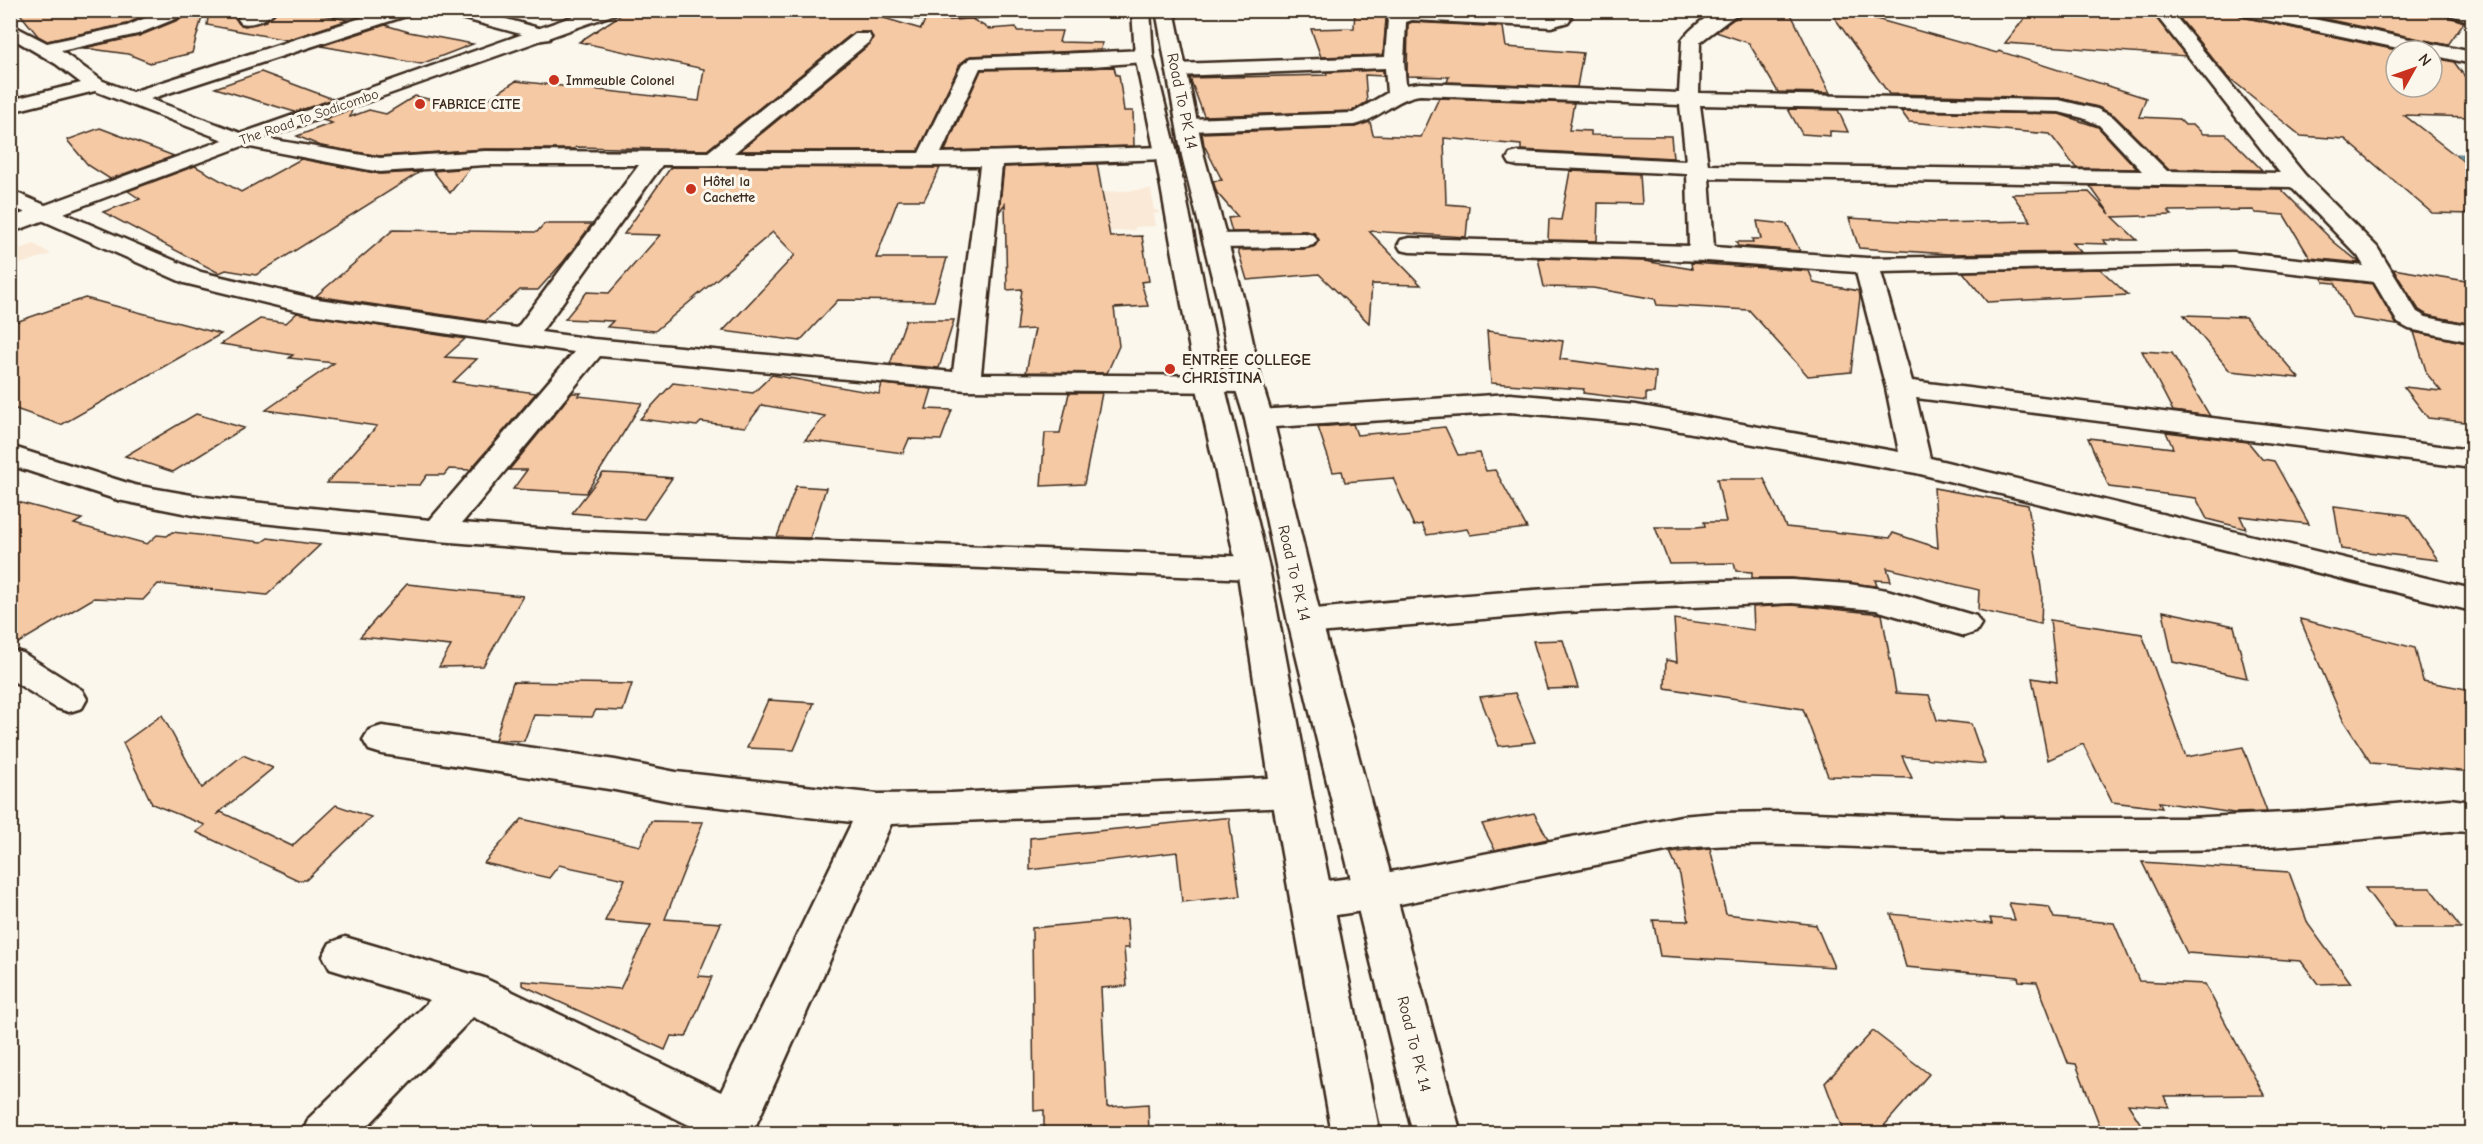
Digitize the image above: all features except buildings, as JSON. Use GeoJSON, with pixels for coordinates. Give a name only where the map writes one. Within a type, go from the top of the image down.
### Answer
{"type":"FeatureCollection","features":[{"type":"Feature","properties":{"kind":"street"},"geometry":{"type":"LineString","coordinates":[[46,49],[132,30],[181,10]]}},
{"type":"Feature","properties":{"kind":"street"},"geometry":{"type":"LineString","coordinates":[[247,19],[268,10]]}},
{"type":"Feature","properties":{"kind":"street"},"geometry":{"type":"LineString","coordinates":[[132,98],[406,10]]}},
{"type":"Feature","properties":{"kind":"street"},"geometry":{"type":"LineString","coordinates":[[452,10],[543,35]]}},
{"type":"Feature","properties":{"kind":"street","name":"The Road To Sodicombo"},"geometry":{"type":"LineString","coordinates":[[10,226],[241,140],[609,10]]}},
{"type":"Feature","properties":{"kind":"street"},"geometry":{"type":"LineString","coordinates":[[903,10],[932,14],[1002,10]]}},
{"type":"Feature","properties":{"kind":"street","name":"Road To PK 14"},"geometry":{"type":"LineString","coordinates":[[1141,10],[1144,56],[1166,153],[1210,384],[1253,568],[1291,792],[1356,1134]]}},
{"type":"Feature","properties":{"kind":"street","name":"Road To PK 14"},"geometry":{"type":"LineString","coordinates":[[1165,10],[1189,125],[1193,156],[1248,384],[1259,419],[1305,622],[1437,1134]]}},
{"type":"Feature","properties":{"kind":"street"},"geometry":{"type":"LineString","coordinates":[[1397,93],[1394,62],[1397,20],[1400,17],[1412,15],[1551,22],[1562,18],[1560,10]]}},
{"type":"Feature","properties":{"kind":"street"},"geometry":{"type":"LineString","coordinates":[[1707,254],[1701,247],[1699,169],[1689,99],[1691,40],[1707,26],[1734,10]]}},
{"type":"Feature","properties":{"kind":"street"},"geometry":{"type":"LineString","coordinates":[[2160,10],[2297,180],[2368,252],[2407,317],[2418,323],[2472,334]]}},
{"type":"Feature","properties":{"kind":"street"},"geometry":{"type":"LineString","coordinates":[[2242,10],[2472,58]]}},
{"type":"Feature","properties":{"kind":"street"},"geometry":{"type":"LineString","coordinates":[[2453,10],[2472,17]]}},
{"type":"Feature","properties":{"kind":"street"},"geometry":{"type":"LineString","coordinates":[[10,29],[46,49],[96,85],[241,140],[380,165],[485,158],[992,160],[1166,153]]}},
{"type":"Feature","properties":{"kind":"street"},"geometry":{"type":"LineString","coordinates":[[714,158],[862,38]]}},
{"type":"Feature","properties":{"kind":"street"},"geometry":{"type":"LineString","coordinates":[[927,160],[972,65],[978,62],[1093,60],[1144,56]]}},
{"type":"Feature","properties":{"kind":"street"},"geometry":{"type":"LineString","coordinates":[[1176,70],[1394,62]]}},
{"type":"Feature","properties":{"kind":"street"},"geometry":{"type":"LineString","coordinates":[[10,106],[96,85]]}},
{"type":"Feature","properties":{"kind":"street"},"geometry":{"type":"LineString","coordinates":[[1189,125],[1355,119],[1370,115],[1397,93],[1420,89],[1689,99],[2067,107],[2090,113],[2106,121],[2161,178]]}},
{"type":"Feature","properties":{"kind":"street"},"geometry":{"type":"LineString","coordinates":[[524,337],[656,158]]}},
{"type":"Feature","properties":{"kind":"street"},"geometry":{"type":"LineString","coordinates":[[1518,159],[1699,169],[2297,180]]}},
{"type":"Feature","properties":{"kind":"street"},"geometry":{"type":"LineString","coordinates":[[966,382],[992,160]]}},
{"type":"Feature","properties":{"kind":"street"},"geometry":{"type":"LineString","coordinates":[[10,197],[193,278],[311,306],[592,347],[966,382],[1248,384]]}},
{"type":"Feature","properties":{"kind":"street"},"geometry":{"type":"LineString","coordinates":[[1215,241],[1305,240]]}},
{"type":"Feature","properties":{"kind":"street"},"geometry":{"type":"LineString","coordinates":[[1410,244],[1707,254],[1867,265],[2233,259],[2383,276]]}},
{"type":"Feature","properties":{"kind":"street"},"geometry":{"type":"LineString","coordinates":[[1867,265],[1900,388],[1916,464]]}},
{"type":"Feature","properties":{"kind":"street"},"geometry":{"type":"LineString","coordinates":[[438,531],[592,347]]}},
{"type":"Feature","properties":{"kind":"street"},"geometry":{"type":"LineString","coordinates":[[1900,388],[2472,459]]}},
{"type":"Feature","properties":{"kind":"street"},"geometry":{"type":"LineString","coordinates":[[1259,419],[1510,403],[1636,414],[1916,464],[2472,600]]}},
{"type":"Feature","properties":{"kind":"street"},"geometry":{"type":"LineString","coordinates":[[10,455],[129,493],[203,507],[438,531],[565,542],[1253,568]]}},
{"type":"Feature","properties":{"kind":"street"},"geometry":{"type":"LineString","coordinates":[[1305,622],[1394,612],[1535,602],[1689,594],[1819,593],[1877,599],[1964,624]]}},
{"type":"Feature","properties":{"kind":"street"},"geometry":{"type":"LineString","coordinates":[[10,662],[69,699]]}},
{"type":"Feature","properties":{"kind":"street"},"geometry":{"type":"LineString","coordinates":[[382,740],[615,775],[676,787],[878,809],[951,808],[1291,792]]}},
{"type":"Feature","properties":{"kind":"street"},"geometry":{"type":"LineString","coordinates":[[345,956],[468,992],[729,1128],[878,809]]}},
{"type":"Feature","properties":{"kind":"street"},"geometry":{"type":"LineString","coordinates":[[1311,901],[1375,892],[1681,832],[1707,829],[1824,828],[1953,834],[2219,833],[2289,830],[2450,815],[2472,817]]}},
{"type":"Feature","properties":{"kind":"street"},"geometry":{"type":"LineString","coordinates":[[327,1134],[468,992]]}},
{"type":"Feature","properties":{"kind":"shaded area"},"geometry":{"type":"Polygon","coordinates":[[[1151,189],[1154,210],[1159,211],[1154,214],[1156,226],[1135,227],[1135,230],[1078,233],[1077,194],[1151,189]]]}},
{"type":"Feature","properties":{"kind":"shaded area"},"geometry":{"type":"Polygon","coordinates":[[[34,244],[51,254],[11,267],[11,252],[34,244]]]}},
{"type":"Feature","properties":{"kind":"waterway"},"geometry":{"type":"LineString","coordinates":[[2445,156],[2472,157]]}},
{"type":"Feature","properties":{"kind":"place","name":"Immeuble Colonel"},"geometry":{"type":"Point","coordinates":[554,80]}},
{"type":"Feature","properties":{"kind":"place","name":"FABRICE CITE"},"geometry":{"type":"Point","coordinates":[420,104]}},
{"type":"Feature","properties":{"kind":"place","name":"Hôtel la Cachette"},"geometry":{"type":"Point","coordinates":[691,189]}},
{"type":"Feature","properties":{"kind":"place","name":"ENTREE COLLEGE CHRISTINA"},"geometry":{"type":"Point","coordinates":[1170,369]}}]}
